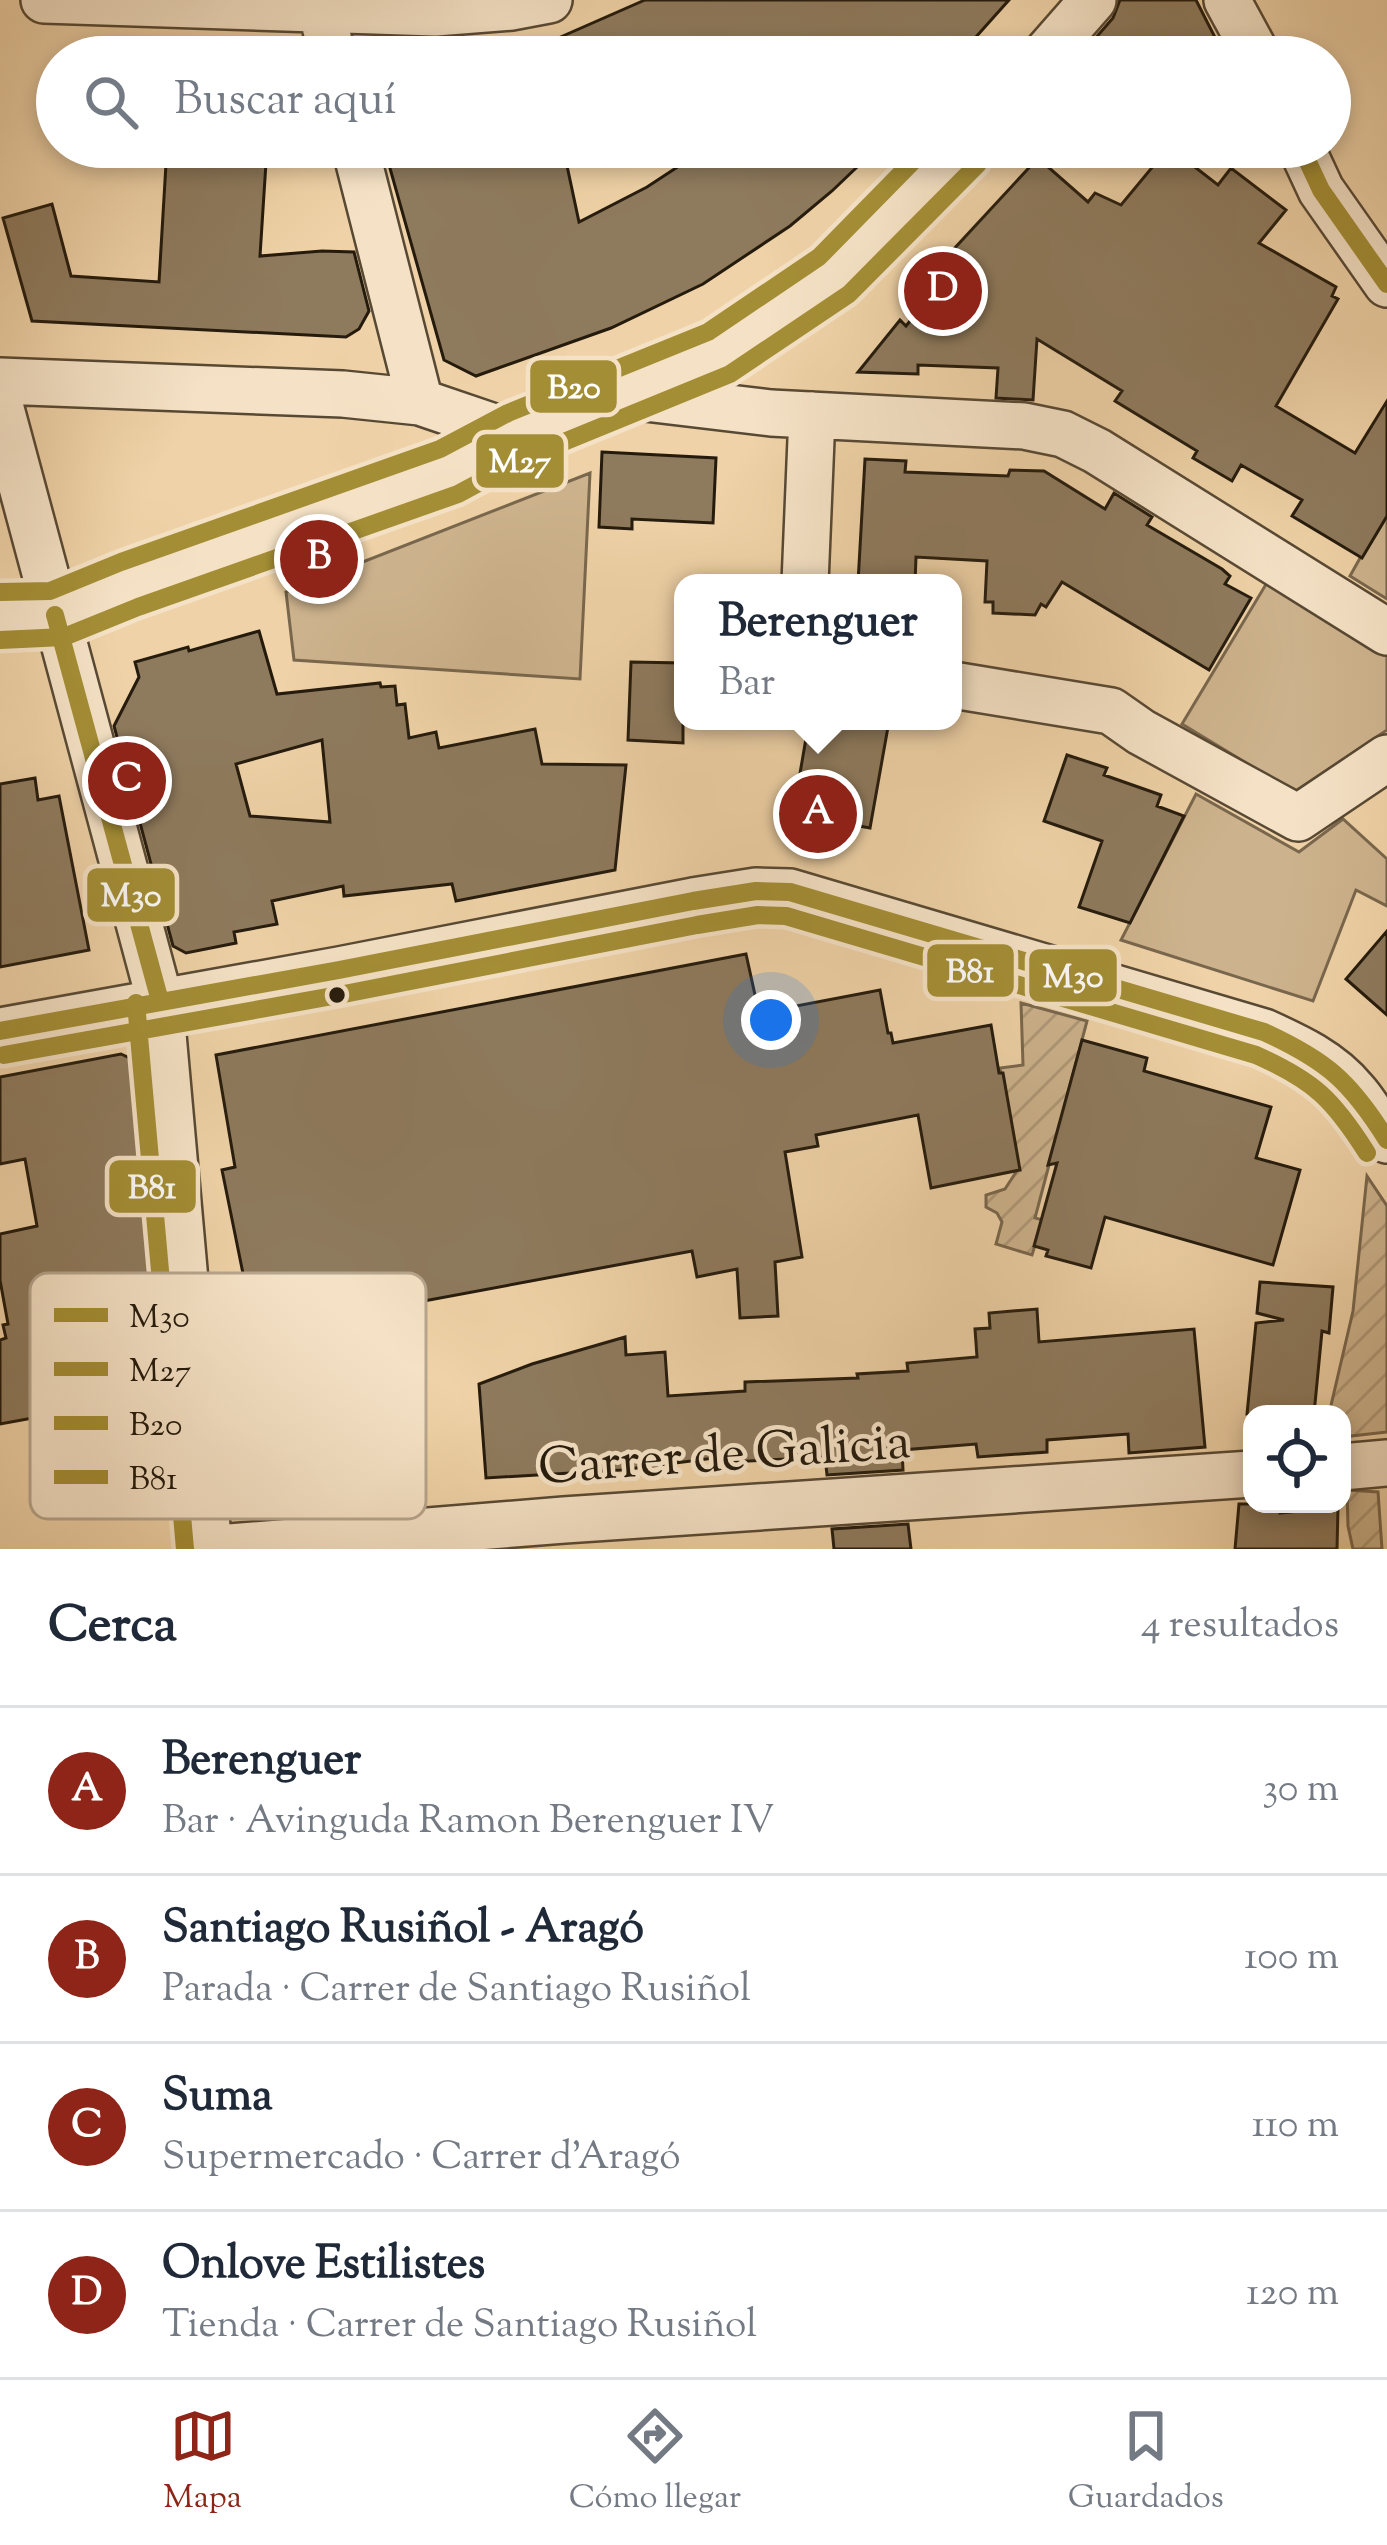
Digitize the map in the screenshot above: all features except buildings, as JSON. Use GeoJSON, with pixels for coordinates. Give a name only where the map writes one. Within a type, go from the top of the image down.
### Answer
{"type":"FeatureCollection","features":[{"type":"Feature","properties":{"kind":"street"},"geometry":{"type":"LineString","coordinates":[[44,0],[435,13],[549,0]]}},
{"type":"Feature","properties":{"kind":"street"},"geometry":{"type":"LineString","coordinates":[[1061,36],[1093,0]]}},
{"type":"Feature","properties":{"kind":"street"},"geometry":{"type":"LineString","coordinates":[[1227,0],[1247,36]]}},
{"type":"Feature","properties":{"kind":"street"},"geometry":{"type":"LineString","coordinates":[[321,10],[328,36]]}},
{"type":"Feature","properties":{"kind":"street"},"geometry":{"type":"LineString","coordinates":[[361,168],[420,402]]}},
{"type":"Feature","properties":{"kind":"street"},"geometry":{"type":"LineString","coordinates":[[0,616],[55,615],[450,471],[517,435],[719,353],[834,276],[940,168]]}},
{"type":"Feature","properties":{"kind":"street"},"geometry":{"type":"LineString","coordinates":[[1311,168],[1387,284]]}},
{"type":"Feature","properties":{"kind":"street"},"geometry":{"type":"LineString","coordinates":[[0,381],[343,394],[420,402],[517,435]]}},
{"type":"Feature","properties":{"kind":"street"},"geometry":{"type":"LineString","coordinates":[[617,394],[771,413],[1024,426],[1063,434],[1387,632]]}},
{"type":"Feature","properties":{"kind":"street"},"geometry":{"type":"LineString","coordinates":[[0,405],[160,1001],[183,1273]]}},
{"type":"Feature","properties":{"kind":"street"},"geometry":{"type":"LineString","coordinates":[[805,574],[812,415]]}},
{"type":"Feature","properties":{"kind":"street"},"geometry":{"type":"LineString","coordinates":[[962,686],[1111,711],[1298,818],[1387,758]]}},
{"type":"Feature","properties":{"kind":"street"},"geometry":{"type":"LineString","coordinates":[[0,1031],[693,902],[756,891],[790,892],[1264,1032],[1332,1069],[1355,1091],[1387,1139]]}},
{"type":"Feature","properties":{"kind":"street"},"geometry":{"type":"LineString","coordinates":[[1351,1466],[1387,1463]]}},
{"type":"Feature","properties":{"kind":"street","name":"Carrer de Galicia"},"geometry":{"type":"LineString","coordinates":[[207,1549],[1243,1475]]}},
{"type":"Feature","properties":{"kind":"street"},"geometry":{"type":"LineString","coordinates":[[204,1519],[207,1549]]}},
{"type":"Feature","properties":{"kind":"shaded area"},"geometry":{"type":"Polygon","coordinates":[[[590,473],[580,679],[294,660],[286,592],[590,473]]]}},
{"type":"Feature","properties":{"kind":"shaded area"},"geometry":{"type":"Polygon","coordinates":[[[1387,510],[1387,599],[1350,576],[1387,510]]]}},
{"type":"Feature","properties":{"kind":"shaded area"},"geometry":{"type":"Polygon","coordinates":[[[1268,581],[1387,652],[1387,730],[1294,792],[1182,724],[1268,581]]]}},
{"type":"Feature","properties":{"kind":"shaded area"},"geometry":{"type":"Polygon","coordinates":[[[1196,794],[1299,852],[1343,819],[1387,859],[1387,906],[1356,890],[1313,1001],[1121,940],[1196,794]]]}},
{"type":"Feature","properties":{"kind":"shaded area"},"geometry":{"type":"Polygon","coordinates":[[[1021,1003],[1087,1021],[1035,1218],[1043,1220],[1032,1255],[996,1244],[1002,1222],[986,1207],[986,1195],[1005,1189],[1018,1169],[1000,1068],[1023,1065],[1021,1003]]]}},
{"type":"Feature","properties":{"kind":"shaded area"},"geometry":{"type":"Polygon","coordinates":[[[1367,1176],[1387,1206],[1387,1432],[1351,1436],[1351,1405],[1331,1405],[1353,1311],[1367,1176]]]}},
{"type":"Feature","properties":{"kind":"shaded area"},"geometry":{"type":"Polygon","coordinates":[[[1351,1490],[1378,1492],[1382,1549],[1353,1549],[1348,1526],[1351,1490]]]}},
{"type":"Feature","properties":{"kind":"transit line","name":"B20"},"geometry":{"type":"LineString","coordinates":[[0,592],[50,591],[440,449],[508,413],[708,332],[819,257],[906,168]]}},
{"type":"Feature","properties":{"kind":"transit line","name":"M27"},"geometry":{"type":"LineString","coordinates":[[0,640],[64,637],[458,494],[527,457],[730,374],[849,294],[974,168]]}},
{"type":"Feature","properties":{"kind":"transit line","name":"M30"},"geometry":{"type":"LineString","coordinates":[[1311,168],[1387,284]]}},
{"type":"Feature","properties":{"kind":"transit line","name":"M30"},"geometry":{"type":"LineString","coordinates":[[55,615],[160,1001]]}},
{"type":"Feature","properties":{"kind":"transit line","name":"M30"},"geometry":{"type":"LineString","coordinates":[[0,1031],[693,901],[756,891],[790,892],[1264,1032],[1335,1075],[1387,1140]]}},
{"type":"Feature","properties":{"kind":"transit line","name":"B81"},"geometry":{"type":"LineString","coordinates":[[4,1055],[697,925],[758,915],[786,916],[1256,1055],[1320,1094],[1367,1153]]}},
{"type":"Feature","properties":{"kind":"transit line","name":"B81"},"geometry":{"type":"LineString","coordinates":[[136,1003],[160,1273]]}},
{"type":"Feature","properties":{"kind":"transit line","name":"B81"},"geometry":{"type":"LineString","coordinates":[[182,1519],[185,1549]]}},
{"type":"Feature","properties":{"kind":"place","name":"Onlove Estilistes"},"geometry":{"type":"Point","coordinates":[943,291]}},
{"type":"Feature","properties":{"kind":"place","name":"Santiago Rusiñol - Aragó"},"geometry":{"type":"Point","coordinates":[319,559]}},
{"type":"Feature","properties":{"kind":"place","name":"Suma"},"geometry":{"type":"Point","coordinates":[127,781]}},
{"type":"Feature","properties":{"kind":"place","name":"Berenguer"},"geometry":{"type":"Point","coordinates":[818,814]}}]}
